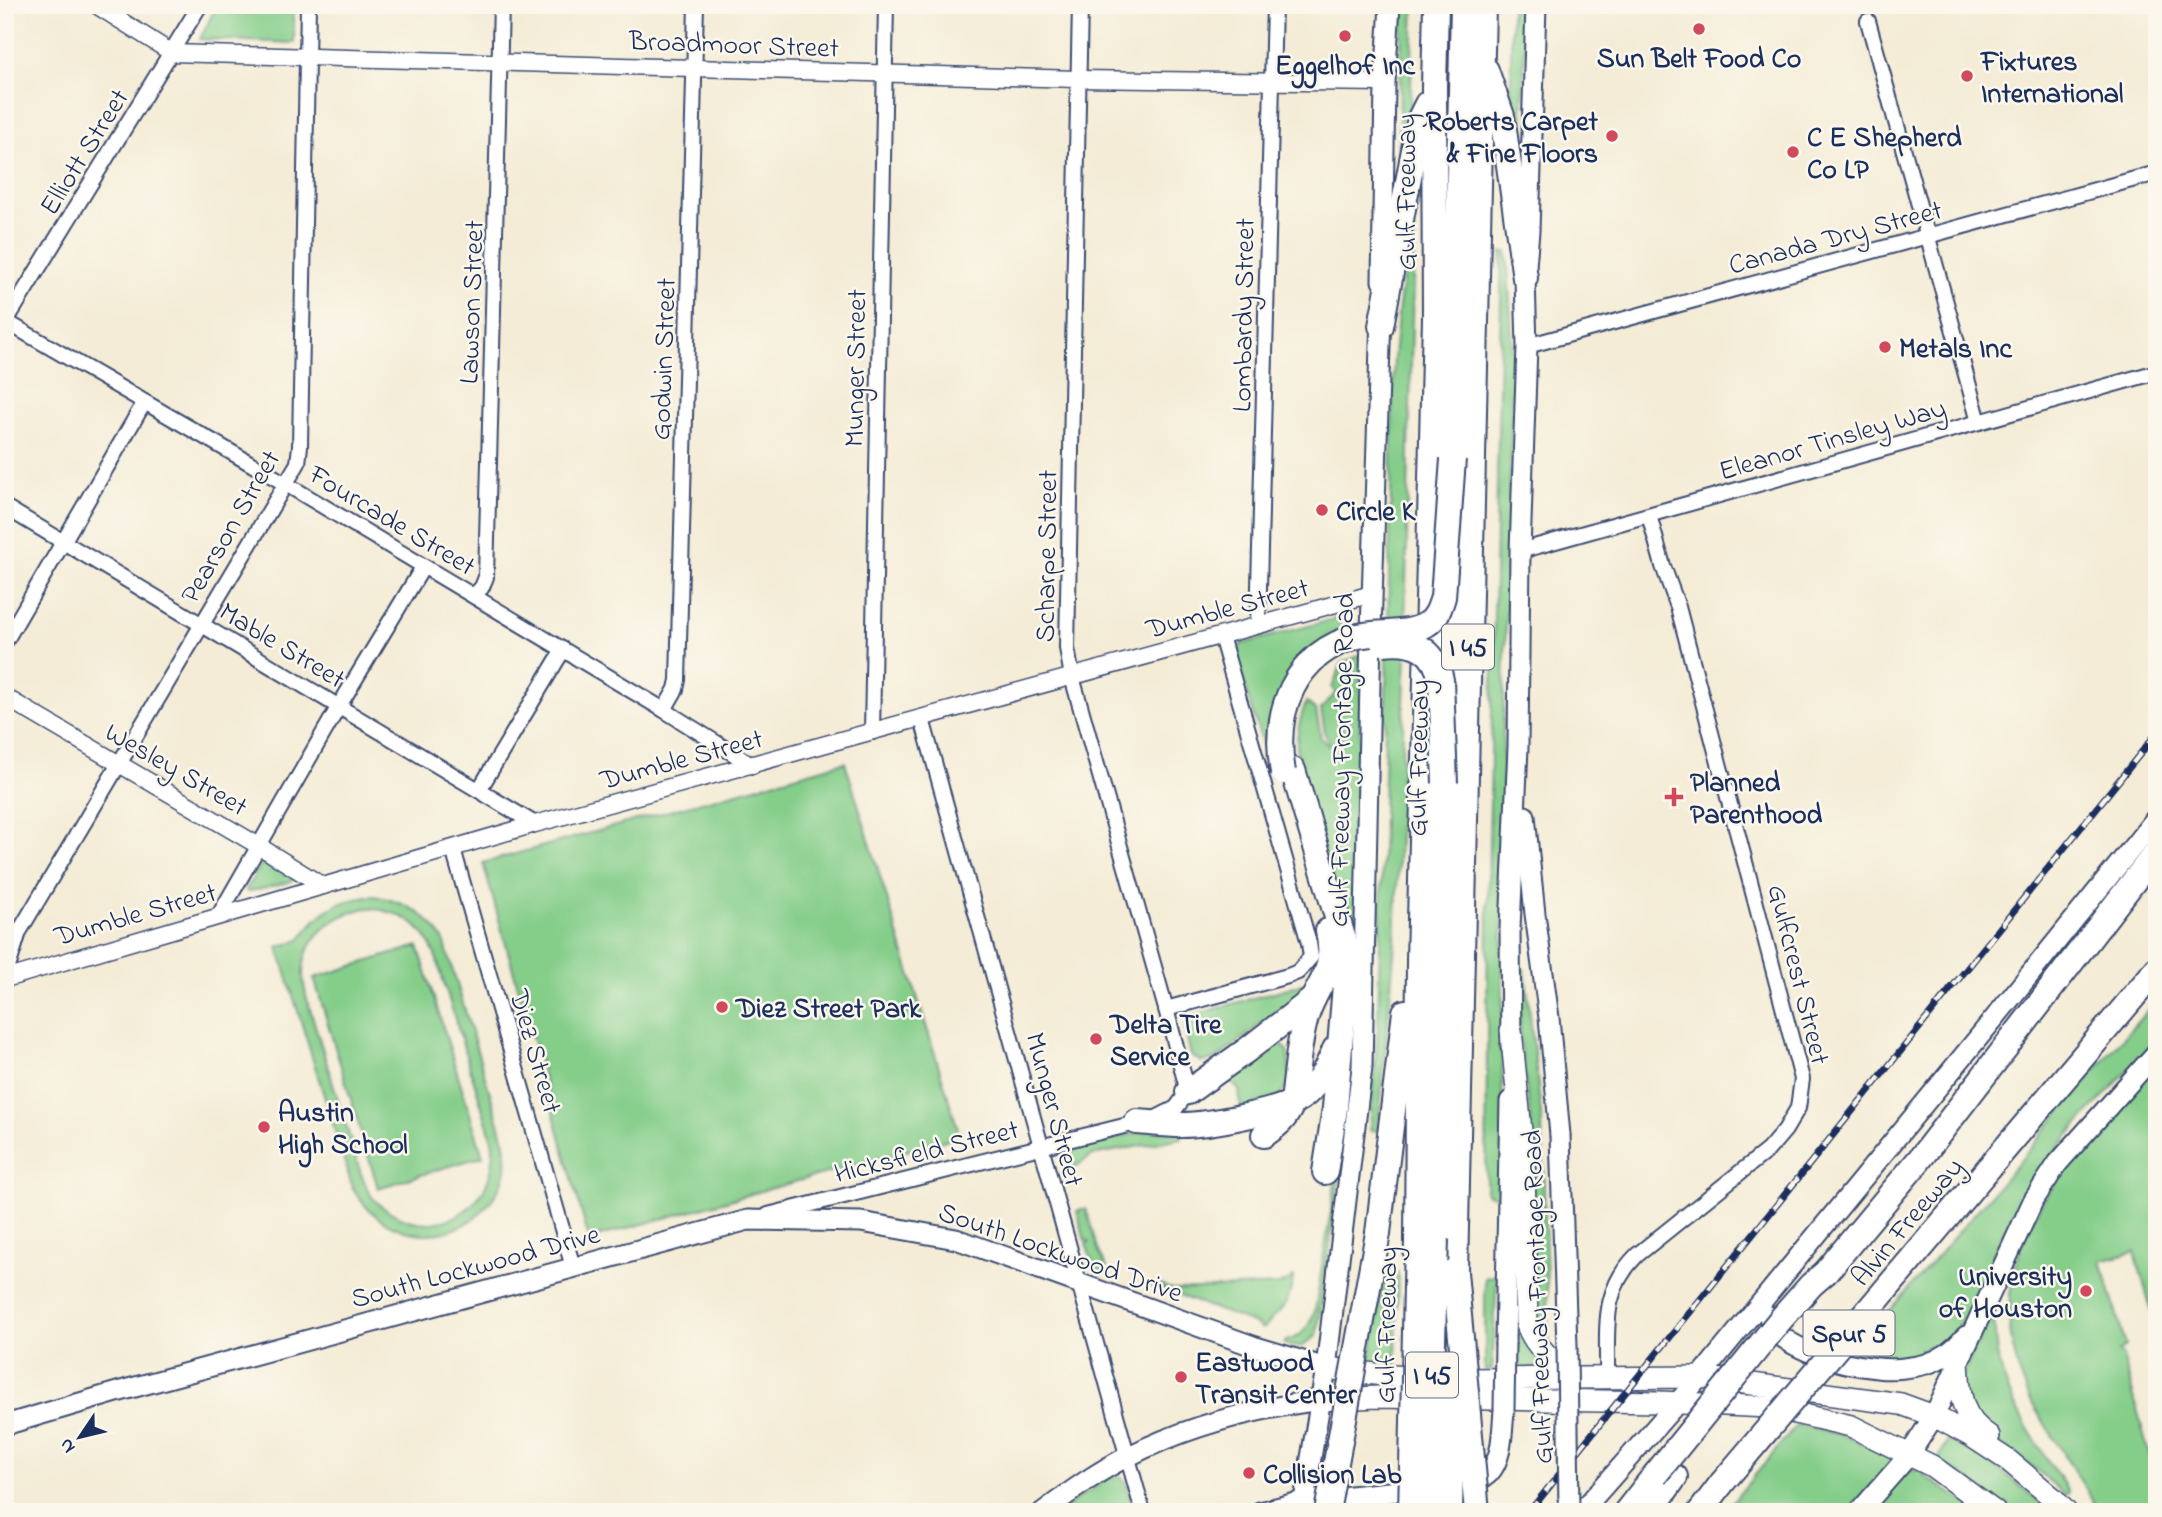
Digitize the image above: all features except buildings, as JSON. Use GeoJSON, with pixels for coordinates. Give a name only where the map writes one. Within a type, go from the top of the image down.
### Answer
{"type":"FeatureCollection","features":[{"type":"Feature","properties":{"kind":"highway","name":"Gulf Freeway"},"geometry":{"type":"LineString","coordinates":[[1436,5],[1435,317],[1419,961],[1436,1240],[1455,1272],[1450,1512]]}},
{"type":"Feature","properties":{"kind":"highway","name":"Gulf Freeway"},"geometry":{"type":"LineString","coordinates":[[1428,1512],[1440,1105],[1463,5]]}},
{"type":"Feature","properties":{"kind":"highway","name":"Gulf Freeway"},"geometry":{"type":"LineString","coordinates":[[1411,1512],[1436,1240],[1483,5]]}},
{"type":"Feature","properties":{"kind":"highway"},"geometry":{"type":"LineString","coordinates":[[1480,55],[1503,116],[1525,278]]}},
{"type":"Feature","properties":{"kind":"highway"},"geometry":{"type":"LineString","coordinates":[[1381,326],[1420,118],[1434,87]]}},
{"type":"Feature","properties":{"kind":"highway"},"geometry":{"type":"LineString","coordinates":[[1325,1172],[1335,1108],[1347,960],[1343,937],[1288,771],[1279,753],[1282,710],[1300,676],[1324,651],[1357,636],[1402,631],[1426,625],[1434,618],[1443,597],[1453,459]]}},
{"type":"Feature","properties":{"kind":"highway"},"geometry":{"type":"LineString","coordinates":[[1264,1135],[1282,1122],[1289,1113],[1304,1031],[1313,999],[1328,973],[1331,944],[1288,771],[1289,725],[1307,684],[1334,658],[1365,646],[1398,642],[1424,649],[1433,657],[1441,680],[1445,783]]}},
{"type":"Feature","properties":{"kind":"highway","name":"Alvin Freeway"},"geometry":{"type":"LineString","coordinates":[[1665,1476],[1788,1311],[1826,1272],[1919,1160],[2157,851]]}},
{"type":"Feature","properties":{"kind":"highway"},"geometry":{"type":"LineString","coordinates":[[1327,1512],[1378,1233],[1405,1014],[1419,961]]}},
{"type":"Feature","properties":{"kind":"highway","name":"Alvin Freeway"},"geometry":{"type":"LineString","coordinates":[[1700,1512],[2157,969]]}},
{"type":"Feature","properties":{"kind":"highway"},"geometry":{"type":"LineString","coordinates":[[1188,1092],[1313,999]]}},
{"type":"Feature","properties":{"kind":"highway"},"geometry":{"type":"LineString","coordinates":[[1304,1031],[1307,1043],[1329,1086],[1335,1108]]}},
{"type":"Feature","properties":{"kind":"highway"},"geometry":{"type":"LineString","coordinates":[[1137,1122],[1182,1125],[1206,1123],[1268,1110],[1293,1101],[1306,1094],[1323,1074],[1340,1040]]}},
{"type":"Feature","properties":{"kind":"highway"},"geometry":{"type":"LineString","coordinates":[[1455,1272],[1477,1512]]}},
{"type":"Feature","properties":{"kind":"highway"},"geometry":{"type":"LineString","coordinates":[[1626,1512],[1665,1476]]}},
{"type":"Feature","properties":{"kind":"highway"},"geometry":{"type":"LineString","coordinates":[[1650,1512],[1665,1476]]}},
{"type":"Feature","properties":{"kind":"main road","name":"Gulf Freeway Frontage Road"},"geometry":{"type":"LineString","coordinates":[[1303,1506],[1326,1368],[1362,1067],[1385,83],[1390,5]]}},
{"type":"Feature","properties":{"kind":"main road","name":"Gulf Freeway Frontage Road"},"geometry":{"type":"LineString","coordinates":[[1261,1512],[1460,1485],[1477,1480],[1489,1472],[1498,1455],[1504,1411],[1511,1030],[1510,929],[1518,747],[1520,551],[1527,346],[1525,278],[1536,5]]}},
{"type":"Feature","properties":{"kind":"main road","name":"Gulf Freeway Frontage Road"},"geometry":{"type":"LineString","coordinates":[[1518,747],[1560,1135],[1569,1512]]}},
{"type":"Feature","properties":{"kind":"main road","name":"Spur 5"},"geometry":{"type":"LineString","coordinates":[[1581,1512],[1700,1377],[2157,817]]}},
{"type":"Feature","properties":{"kind":"main road"},"geometry":{"type":"LineString","coordinates":[[1511,1030],[1524,1161],[1527,1325],[1541,1349],[1575,1378]]}},
{"type":"Feature","properties":{"kind":"main road"},"geometry":{"type":"LineString","coordinates":[[1859,1512],[1909,1455],[1934,1416],[2033,1201],[2058,1163],[2157,1052]]}},
{"type":"Feature","properties":{"kind":"main road","name":"South Lockwood Drive"},"geometry":{"type":"LineString","coordinates":[[5,1425],[748,1220],[861,1222],[956,1239],[1253,1346],[1326,1368],[1426,1378],[1700,1377],[1901,1404],[1934,1416],[2010,1461],[2063,1508]]}},
{"type":"Feature","properties":{"kind":"main road"},"geometry":{"type":"LineString","coordinates":[[1773,1288],[1767,1303],[1770,1321],[1788,1342],[1812,1354],[1878,1368],[1914,1367],[1929,1363],[1953,1350],[1973,1329]]}},
{"type":"Feature","properties":{"kind":"main road"},"geometry":{"type":"LineString","coordinates":[[1958,1361],[1961,1400],[1970,1419],[1981,1431],[2043,1473],[2063,1508]]}},
{"type":"Feature","properties":{"kind":"main road"},"geometry":{"type":"LineString","coordinates":[[1043,1512],[1128,1456],[1186,1431],[1257,1410],[1319,1400],[1377,1397],[1677,1402],[1769,1407],[1851,1426],[1932,1466],[1995,1512]]}},
{"type":"Feature","properties":{"kind":"main road"},"geometry":{"type":"LineString","coordinates":[[1962,1486],[2003,1504],[2011,1512]]}},
{"type":"Feature","properties":{"kind":"street"},"geometry":{"type":"LineString","coordinates":[[96,5],[172,53]]}},
{"type":"Feature","properties":{"kind":"street","name":"Elliott Street"},"geometry":{"type":"LineString","coordinates":[[6,321],[200,5]]}},
{"type":"Feature","properties":{"kind":"street","name":"Pearson Street"},"geometry":{"type":"LineString","coordinates":[[5,978],[13,928],[119,765],[298,463],[309,5]]}},
{"type":"Feature","properties":{"kind":"street","name":"Lawson Street"},"geometry":{"type":"LineString","coordinates":[[474,596],[486,577],[501,5]]}},
{"type":"Feature","properties":{"kind":"street","name":"Godwin Street"},"geometry":{"type":"LineString","coordinates":[[664,710],[677,689],[678,680],[696,5]]}},
{"type":"Feature","properties":{"kind":"street","name":"Munger Street"},"geometry":{"type":"LineString","coordinates":[[872,732],[886,5]]}},
{"type":"Feature","properties":{"kind":"street","name":"Scharpe Street"},"geometry":{"type":"LineString","coordinates":[[1080,5],[1067,648],[1072,677],[1188,1092]]}},
{"type":"Feature","properties":{"kind":"street","name":"Lombardy Street"},"geometry":{"type":"LineString","coordinates":[[1258,626],[1274,5]]}},
{"type":"Feature","properties":{"kind":"street"},"geometry":{"type":"LineString","coordinates":[[1868,21],[1979,422]]}},
{"type":"Feature","properties":{"kind":"street","name":"Broadmoor Street"},"geometry":{"type":"LineString","coordinates":[[172,53],[1078,79],[1385,83]]}},
{"type":"Feature","properties":{"kind":"street","name":"Canada Dry Street"},"geometry":{"type":"LineString","coordinates":[[1527,346],[2157,173]]}},
{"type":"Feature","properties":{"kind":"street","name":"Fourcade Street"},"geometry":{"type":"LineString","coordinates":[[6,321],[474,596],[752,766]]}},
{"type":"Feature","properties":{"kind":"street","name":"Eleanor Tinsley Way"},"geometry":{"type":"LineString","coordinates":[[1520,551],[2157,372]]}},
{"type":"Feature","properties":{"kind":"street"},"geometry":{"type":"LineString","coordinates":[[5,642],[144,403]]}},
{"type":"Feature","properties":{"kind":"street","name":"Mable Street"},"geometry":{"type":"LineString","coordinates":[[5,507],[535,824]]}},
{"type":"Feature","properties":{"kind":"street","name":"Gulfcrest Street"},"geometry":{"type":"LineString","coordinates":[[1607,1378],[1609,1302],[1625,1267],[1768,1150],[1785,1130],[1798,1108],[1802,1079],[1684,631],[1649,515]]}},
{"type":"Feature","properties":{"kind":"street"},"geometry":{"type":"LineString","coordinates":[[218,917],[339,706],[423,567]]}},
{"type":"Feature","properties":{"kind":"street","name":"Dumble Street"},"geometry":{"type":"LineString","coordinates":[[5,978],[535,824],[1372,594]]}},
{"type":"Feature","properties":{"kind":"street"},"geometry":{"type":"LineString","coordinates":[[1166,1009],[1289,976],[1306,965],[1311,957],[1221,636]]}},
{"type":"Feature","properties":{"kind":"street"},"geometry":{"type":"LineString","coordinates":[[479,790],[563,650]]}},
{"type":"Feature","properties":{"kind":"street","name":"Wesley Street"},"geometry":{"type":"LineString","coordinates":[[5,697],[323,886]]}},
{"type":"Feature","properties":{"kind":"street","name":"Munger Street"},"geometry":{"type":"LineString","coordinates":[[922,719],[1143,1512]]}},
{"type":"Feature","properties":{"kind":"street","name":"Diez Street"},"geometry":{"type":"LineString","coordinates":[[453,849],[573,1267]]}},
{"type":"Feature","properties":{"kind":"street","name":"Hicksfield Street"},"geometry":{"type":"LineString","coordinates":[[748,1220],[1137,1122],[1167,1113],[1182,1102],[1188,1092]]}},
{"type":"Feature","properties":{"kind":"green space"},"geometry":{"type":"Polygon","coordinates":[[[217,5],[294,5],[294,43],[200,39],[217,5]]]}},
{"type":"Feature","properties":{"kind":"green space"},"geometry":{"type":"Polygon","coordinates":[[[1402,5],[1414,5],[1410,111],[1403,171],[1398,170],[1402,5]]]}},
{"type":"Feature","properties":{"kind":"green space"},"geometry":{"type":"Polygon","coordinates":[[[1511,5],[1526,5],[1520,193],[1511,133],[1511,5]]]}},
{"type":"Feature","properties":{"kind":"green space"},"geometry":{"type":"Polygon","coordinates":[[[1414,231],[1405,626],[1388,626],[1394,357],[1410,232],[1414,231]]]}},
{"type":"Feature","properties":{"kind":"green space"},"geometry":{"type":"Polygon","coordinates":[[[1502,252],[1507,252],[1513,355],[1503,732],[1502,1199],[1486,1193],[1488,895],[1502,252]]]}},
{"type":"Feature","properties":{"kind":"green space"},"geometry":{"type":"Polygon","coordinates":[[[1338,618],[1339,623],[1350,632],[1303,664],[1276,775],[1272,776],[1240,670],[1238,648],[1242,644],[1338,618]]]}},
{"type":"Feature","properties":{"kind":"green space"},"geometry":{"type":"Polygon","coordinates":[[[1387,649],[1406,651],[1395,942],[1378,1131],[1370,1130],[1378,1027],[1387,649]]]}},
{"type":"Feature","properties":{"kind":"green space"},"geometry":{"type":"Polygon","coordinates":[[[1361,655],[1355,977],[1344,1145],[1317,1335],[1306,1344],[1294,1347],[1284,1344],[1305,1330],[1315,1311],[1340,1152],[1353,981],[1297,760],[1297,738],[1306,702],[1316,710],[1321,738],[1328,745],[1321,709],[1336,693],[1332,688],[1342,663],[1361,655]]]}},
{"type":"Feature","properties":{"kind":"green space","name":"Diez Street Park"},"geometry":{"type":"Polygon","coordinates":[[[845,762],[960,1136],[589,1239],[483,863],[845,762]]]}},
{"type":"Feature","properties":{"kind":"green space"},"geometry":{"type":"Polygon","coordinates":[[[266,862],[294,879],[247,892],[246,889],[261,865],[266,862]]]}},
{"type":"Feature","properties":{"kind":"green space"},"geometry":{"type":"Polygon","coordinates":[[[374,896],[415,910],[431,923],[444,941],[505,1143],[506,1170],[498,1190],[486,1207],[470,1221],[451,1230],[432,1234],[413,1233],[378,1218],[352,1186],[278,947],[300,940],[307,929],[331,908],[350,900],[374,896]],[[366,908],[342,916],[322,930],[308,949],[303,974],[304,985],[361,1174],[369,1192],[380,1206],[394,1214],[414,1221],[433,1223],[451,1218],[467,1209],[479,1196],[488,1180],[493,1161],[492,1140],[432,948],[426,937],[410,922],[391,912],[366,908]]]}},
{"type":"Feature","properties":{"kind":"green space"},"geometry":{"type":"Polygon","coordinates":[[[418,946],[483,1156],[378,1188],[314,978],[418,946]]]}},
{"type":"Feature","properties":{"kind":"green space"},"geometry":{"type":"Polygon","coordinates":[[[1525,970],[1542,1123],[1549,1348],[1534,1326],[1530,1114],[1520,1040],[1519,971],[1525,970]]]}},
{"type":"Feature","properties":{"kind":"green space"},"geometry":{"type":"Polygon","coordinates":[[[1302,984],[1305,990],[1216,1059],[1202,1062],[1191,1056],[1185,1025],[1194,1015],[1302,984]]]}},
{"type":"Feature","properties":{"kind":"green space"},"geometry":{"type":"Polygon","coordinates":[[[2157,1000],[2157,1040],[2087,1114],[2039,1173],[2014,1212],[1971,1303],[1953,1334],[1925,1356],[1905,1361],[1852,1354],[2017,1165],[2079,1088],[2157,1000]]]}},
{"type":"Feature","properties":{"kind":"green space"},"geometry":{"type":"Polygon","coordinates":[[[1277,1038],[1287,1050],[1291,1079],[1278,1099],[1241,1109],[1239,1090],[1227,1078],[1277,1038]]]}},
{"type":"Feature","properties":{"kind":"green space","name":"University of Houston"},"geometry":{"type":"Polygon","coordinates":[[[2157,1063],[2157,1330],[2135,1252],[2101,1261],[2126,1346],[2118,1352],[2123,1356],[2157,1485],[2157,1512],[2100,1512],[2033,1405],[2014,1353],[2009,1304],[2017,1259],[2034,1217],[2059,1177],[2157,1063]]]}},
{"type":"Feature","properties":{"kind":"green space"},"geometry":{"type":"Polygon","coordinates":[[[1152,1131],[1182,1132],[1182,1138],[1093,1155],[1067,1173],[1061,1155],[1064,1153],[1131,1134],[1152,1131]]]}},
{"type":"Feature","properties":{"kind":"green space"},"geometry":{"type":"Polygon","coordinates":[[[1086,1209],[1099,1252],[1107,1268],[1097,1276],[1086,1244],[1089,1241],[1085,1241],[1077,1211],[1086,1209]]]}},
{"type":"Feature","properties":{"kind":"green space"},"geometry":{"type":"Polygon","coordinates":[[[1385,1267],[1398,1272],[1396,1367],[1369,1365],[1385,1267]]]}},
{"type":"Feature","properties":{"kind":"green space"},"geometry":{"type":"Polygon","coordinates":[[[1497,1275],[1492,1370],[1485,1371],[1485,1278],[1497,1275]]]}},
{"type":"Feature","properties":{"kind":"green space"},"geometry":{"type":"Polygon","coordinates":[[[1292,1277],[1287,1303],[1264,1328],[1147,1283],[1177,1290],[1279,1285],[1292,1277]]]}},
{"type":"Feature","properties":{"kind":"green space"},"geometry":{"type":"Polygon","coordinates":[[[1516,1316],[1522,1335],[1550,1368],[1515,1369],[1516,1316]]]}},
{"type":"Feature","properties":{"kind":"green space"},"geometry":{"type":"Polygon","coordinates":[[[1989,1317],[1994,1318],[1998,1357],[2011,1397],[2028,1430],[2069,1492],[2065,1495],[2031,1465],[1985,1435],[1949,1406],[1989,1317]]]}},
{"type":"Feature","properties":{"kind":"green space"},"geometry":{"type":"Polygon","coordinates":[[[1797,1425],[1841,1435],[1895,1456],[1893,1462],[1848,1512],[1724,1512],[1797,1425]]]}},
{"type":"Feature","properties":{"kind":"green space"},"geometry":{"type":"Polygon","coordinates":[[[1948,1439],[2004,1473],[2051,1512],[2011,1512],[1970,1480],[1938,1461],[1948,1439]]]}},
{"type":"Feature","properties":{"kind":"green space"},"geometry":{"type":"Polygon","coordinates":[[[1906,1472],[1925,1472],[1924,1476],[1980,1512],[1868,1512],[1906,1472]]]}},
{"type":"Feature","properties":{"kind":"green space"},"geometry":{"type":"Polygon","coordinates":[[[1120,1476],[1127,1483],[1134,1512],[1058,1512],[1109,1478],[1120,1476]]]}},
{"type":"Feature","properties":{"kind":"railway"},"geometry":{"type":"LineString","coordinates":[[1529,1512],[2157,733]]}},
{"type":"Feature","properties":{"kind":"place","name":"Sun Belt Food Co"},"geometry":{"type":"Point","coordinates":[1699,29]}},
{"type":"Feature","properties":{"kind":"place","name":"Eggelhof Inc"},"geometry":{"type":"Point","coordinates":[1345,36]}},
{"type":"Feature","properties":{"kind":"place","name":"Fixtures International"},"geometry":{"type":"Point","coordinates":[1967,76]}},
{"type":"Feature","properties":{"kind":"place","name":"Roberts Carpet & Fine Floors"},"geometry":{"type":"Point","coordinates":[1612,136]}},
{"type":"Feature","properties":{"kind":"place","name":"C E Shepherd Co LP"},"geometry":{"type":"Point","coordinates":[1793,152]}},
{"type":"Feature","properties":{"kind":"place","name":"Metals Inc"},"geometry":{"type":"Point","coordinates":[1885,347]}},
{"type":"Feature","properties":{"kind":"place","name":"Circle K"},"geometry":{"type":"Point","coordinates":[1322,510]}},
{"type":"Feature","properties":{"kind":"place","name":"Planned Parenthood"},"geometry":{"type":"Point","coordinates":[1674,797]}},
{"type":"Feature","properties":{"kind":"place","name":"Diez Street Park"},"geometry":{"type":"Point","coordinates":[722,1007]}},
{"type":"Feature","properties":{"kind":"place","name":"Delta Tire Service"},"geometry":{"type":"Point","coordinates":[1096,1039]}},
{"type":"Feature","properties":{"kind":"place","name":"Austin High School"},"geometry":{"type":"Point","coordinates":[264,1127]}},
{"type":"Feature","properties":{"kind":"place","name":"University of Houston"},"geometry":{"type":"Point","coordinates":[2086,1291]}},
{"type":"Feature","properties":{"kind":"place","name":"Eastwood Transit Center"},"geometry":{"type":"Point","coordinates":[1181,1377]}},
{"type":"Feature","properties":{"kind":"place","name":"Collision Lab"},"geometry":{"type":"Point","coordinates":[1249,1473]}}]}
